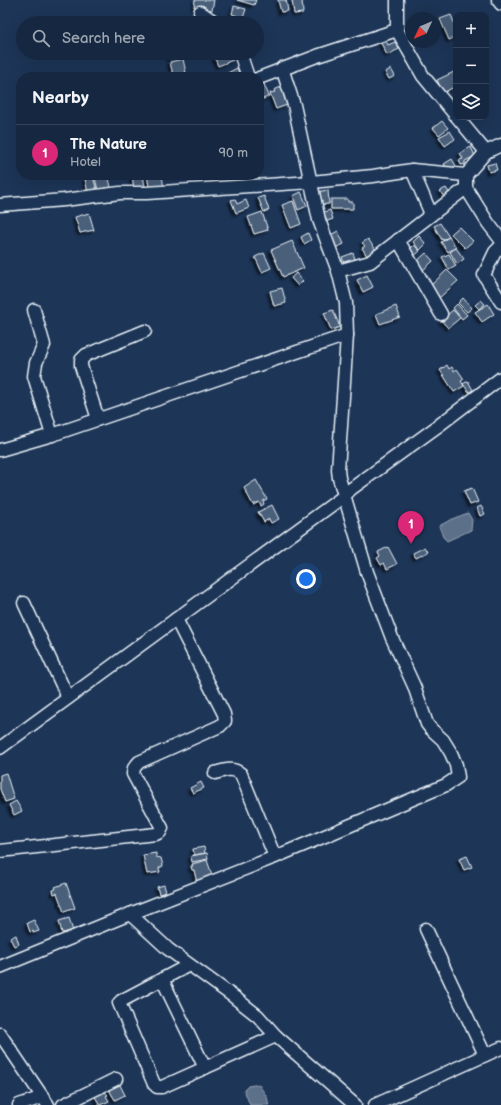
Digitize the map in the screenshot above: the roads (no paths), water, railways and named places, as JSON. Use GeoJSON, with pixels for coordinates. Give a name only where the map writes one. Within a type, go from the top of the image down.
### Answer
{"type":"FeatureCollection","features":[{"type":"Feature","properties":{"kind":"street"},"geometry":{"type":"LineString","coordinates":[[397,0],[397,30],[423,76],[453,113]]}},
{"type":"Feature","properties":{"kind":"street"},"geometry":{"type":"LineString","coordinates":[[498,0],[501,4]]}},
{"type":"Feature","properties":{"kind":"street"},"geometry":{"type":"LineString","coordinates":[[200,12],[206,16]]}},
{"type":"Feature","properties":{"kind":"street"},"geometry":{"type":"LineString","coordinates":[[264,76],[282,68],[397,30]]}},
{"type":"Feature","properties":{"kind":"street"},"geometry":{"type":"LineString","coordinates":[[242,60],[246,72]]}},
{"type":"Feature","properties":{"kind":"street"},"geometry":{"type":"LineString","coordinates":[[0,967],[275,857],[446,785],[458,777],[456,765],[451,753],[443,740],[427,724],[414,686],[392,638],[367,572],[344,496],[338,470],[347,335],[346,303],[338,271],[319,220],[294,105],[282,68]]}},
{"type":"Feature","properties":{"kind":"street"},"geometry":{"type":"LineString","coordinates":[[459,120],[486,152]]}},
{"type":"Feature","properties":{"kind":"street"},"geometry":{"type":"LineString","coordinates":[[501,145],[486,152],[466,175],[466,188],[488,223],[501,240]]}},
{"type":"Feature","properties":{"kind":"street"},"geometry":{"type":"LineString","coordinates":[[412,170],[431,214]]}},
{"type":"Feature","properties":{"kind":"street"},"geometry":{"type":"LineString","coordinates":[[0,205],[64,200],[120,193],[147,193],[311,182],[373,176],[412,170],[466,175]]}},
{"type":"Feature","properties":{"kind":"street"},"geometry":{"type":"LineString","coordinates":[[338,271],[370,262],[466,188]]}},
{"type":"Feature","properties":{"kind":"street"},"geometry":{"type":"LineString","coordinates":[[398,240],[441,314]]}},
{"type":"Feature","properties":{"kind":"street"},"geometry":{"type":"LineString","coordinates":[[501,246],[495,252],[484,275],[501,302]]}},
{"type":"Feature","properties":{"kind":"street"},"geometry":{"type":"LineString","coordinates":[[34,310],[44,345],[36,363],[34,376],[52,435]]}},
{"type":"Feature","properties":{"kind":"street"},"geometry":{"type":"LineString","coordinates":[[98,419],[81,366],[81,360],[86,354],[145,331]]}},
{"type":"Feature","properties":{"kind":"street"},"geometry":{"type":"LineString","coordinates":[[0,450],[52,435],[347,335]]}},
{"type":"Feature","properties":{"kind":"street"},"geometry":{"type":"LineString","coordinates":[[0,748],[344,496],[351,489],[501,378]]}},
{"type":"Feature","properties":{"kind":"street"},"geometry":{"type":"LineString","coordinates":[[24,603],[68,698]]}},
{"type":"Feature","properties":{"kind":"street"},"geometry":{"type":"LineString","coordinates":[[0,851],[156,834],[160,832],[162,828],[134,774],[134,768],[139,762],[220,726],[224,721],[224,714],[176,619]]}},
{"type":"Feature","properties":{"kind":"street"},"geometry":{"type":"LineString","coordinates":[[215,773],[230,769],[236,770],[240,774],[275,857]]}},
{"type":"Feature","properties":{"kind":"street"},"geometry":{"type":"LineString","coordinates":[[130,914],[168,949],[258,1016],[276,1036],[355,1105]]}},
{"type":"Feature","properties":{"kind":"street"},"geometry":{"type":"LineString","coordinates":[[426,929],[485,1056]]}},
{"type":"Feature","properties":{"kind":"street"},"geometry":{"type":"LineString","coordinates":[[189,965],[120,1001],[119,1003],[154,1084],[158,1087],[162,1087],[276,1036]]}},
{"type":"Feature","properties":{"kind":"street"},"geometry":{"type":"LineString","coordinates":[[162,979],[205,1068]]}},
{"type":"Feature","properties":{"kind":"street"},"geometry":{"type":"LineString","coordinates":[[0,1034],[46,1101],[19,1105]]}},
{"type":"Feature","properties":{"kind":"street"},"geometry":{"type":"LineString","coordinates":[[375,1105],[501,1048]]}},
{"type":"Feature","properties":{"kind":"street"},"geometry":{"type":"LineString","coordinates":[[63,1105],[116,1079]]}},
{"type":"Feature","properties":{"kind":"water"},"geometry":{"type":"Polygon","coordinates":[[[468,513],[472,520],[471,530],[447,541],[443,537],[439,526],[468,513]]]}},
{"type":"Feature","properties":{"kind":"water"},"geometry":{"type":"Polygon","coordinates":[[[259,1085],[267,1097],[269,1105],[250,1105],[244,1090],[248,1086],[259,1085]]]}},
{"type":"Feature","properties":{"kind":"place","name":"The Nature"},"geometry":{"type":"Point","coordinates":[411,544]}}]}
